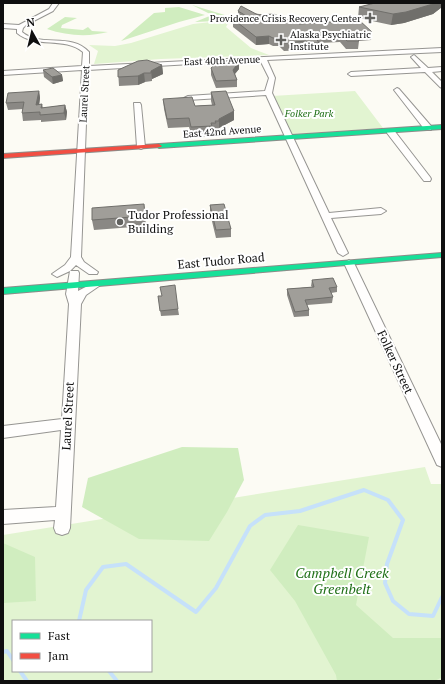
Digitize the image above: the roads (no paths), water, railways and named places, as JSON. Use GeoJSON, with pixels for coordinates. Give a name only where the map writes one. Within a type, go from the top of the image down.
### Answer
{"type":"FeatureCollection","features":[{"type":"Feature","properties":{"kind":"street"},"geometry":{"type":"LineString","coordinates":[[3,26],[20,27],[51,10],[56,3]]}},
{"type":"Feature","properties":{"kind":"street","name":"Laurel Street"},"geometry":{"type":"LineString","coordinates":[[20,27],[19,32],[21,35],[30,39],[70,43],[84,49],[86,52],[84,68],[82,151],[76,257]]}},
{"type":"Feature","properties":{"kind":"street","name":"East 40th Avenue"},"geometry":{"type":"LineString","coordinates":[[3,73],[178,62],[442,50]]}},
{"type":"Feature","properties":{"kind":"street"},"geometry":{"type":"LineString","coordinates":[[414,57],[442,86]]}},
{"type":"Feature","properties":{"kind":"street"},"geometry":{"type":"LineString","coordinates":[[188,98],[268,93],[272,78],[263,58]]}},
{"type":"Feature","properties":{"kind":"street"},"geometry":{"type":"LineString","coordinates":[[350,74],[442,69]]}},
{"type":"Feature","properties":{"kind":"street"},"geometry":{"type":"LineString","coordinates":[[397,90],[428,128]]}},
{"type":"Feature","properties":{"kind":"street","name":"Folker Street"},"geometry":{"type":"LineString","coordinates":[[268,93],[442,461]]}},
{"type":"Feature","properties":{"kind":"street"},"geometry":{"type":"LineString","coordinates":[[137,105],[141,147]]}},
{"type":"Feature","properties":{"kind":"street","name":"East 42nd Avenue"},"geometry":{"type":"LineString","coordinates":[[3,156],[442,127]]}},
{"type":"Feature","properties":{"kind":"street"},"geometry":{"type":"LineString","coordinates":[[390,131],[428,179]]}},
{"type":"Feature","properties":{"kind":"street"},"geometry":{"type":"LineString","coordinates":[[325,216],[381,211]]}},
{"type":"Feature","properties":{"kind":"street"},"geometry":{"type":"LineString","coordinates":[[345,255],[350,259],[385,254],[388,250]]}},
{"type":"Feature","properties":{"kind":"street"},"geometry":{"type":"LineString","coordinates":[[345,255],[442,255]]}},
{"type":"Feature","properties":{"kind":"street","name":"East Tudor Road"},"geometry":{"type":"LineString","coordinates":[[3,291],[308,266],[313,262],[345,255]]}},
{"type":"Feature","properties":{"kind":"street"},"geometry":{"type":"LineString","coordinates":[[53,275],[69,267],[76,257],[80,264],[97,272]]}},
{"type":"Feature","properties":{"kind":"street"},"geometry":{"type":"LineString","coordinates":[[53,275],[97,272]]}},
{"type":"Feature","properties":{"kind":"street","name":"Laurel Street"},"geometry":{"type":"LineString","coordinates":[[3,517],[62,521],[74,304],[72,286],[74,273]]}},
{"type":"Feature","properties":{"kind":"street"},"geometry":{"type":"LineString","coordinates":[[74,304],[84,291],[97,284]]}},
{"type":"Feature","properties":{"kind":"street"},"geometry":{"type":"LineString","coordinates":[[3,432],[68,424]]}},
{"type":"Feature","properties":{"kind":"waterway"},"geometry":{"type":"LineString","coordinates":[[79,620],[86,590],[103,567],[126,564],[196,612],[216,588],[250,526],[265,515],[300,511],[364,490],[388,500],[403,520],[387,564],[385,583],[393,601],[409,614],[433,616],[442,597]]}},
{"type":"Feature","properties":{"kind":"waterway"},"geometry":{"type":"LineString","coordinates":[[3,652],[7,651],[12,658]]}},
{"type":"Feature","properties":{"kind":"waterway"},"geometry":{"type":"LineString","coordinates":[[21,672],[27,681]]}},
{"type":"Feature","properties":{"kind":"waterway"},"geometry":{"type":"LineString","coordinates":[[110,672],[117,681]]}},
{"type":"Feature","properties":{"kind":"place","name":"Providence Crisis Recovery Center"},"geometry":{"type":"Point","coordinates":[370,18]}},
{"type":"Feature","properties":{"kind":"place","name":"Alaska Psychiatric Institute"},"geometry":{"type":"Point","coordinates":[281,40]}},
{"type":"Feature","properties":{"kind":"place","name":"Tudor Professional Building"},"geometry":{"type":"Point","coordinates":[120,222]}},
{"type":"Feature","properties":{"kind":"park label","name":"Folker Park"},"geometry":{"type":"Point","coordinates":[309,113]}},
{"type":"Feature","properties":{"kind":"park label","name":"Campbell Creek Greenbelt"},"geometry":{"type":"Point","coordinates":[342,582]}}]}
